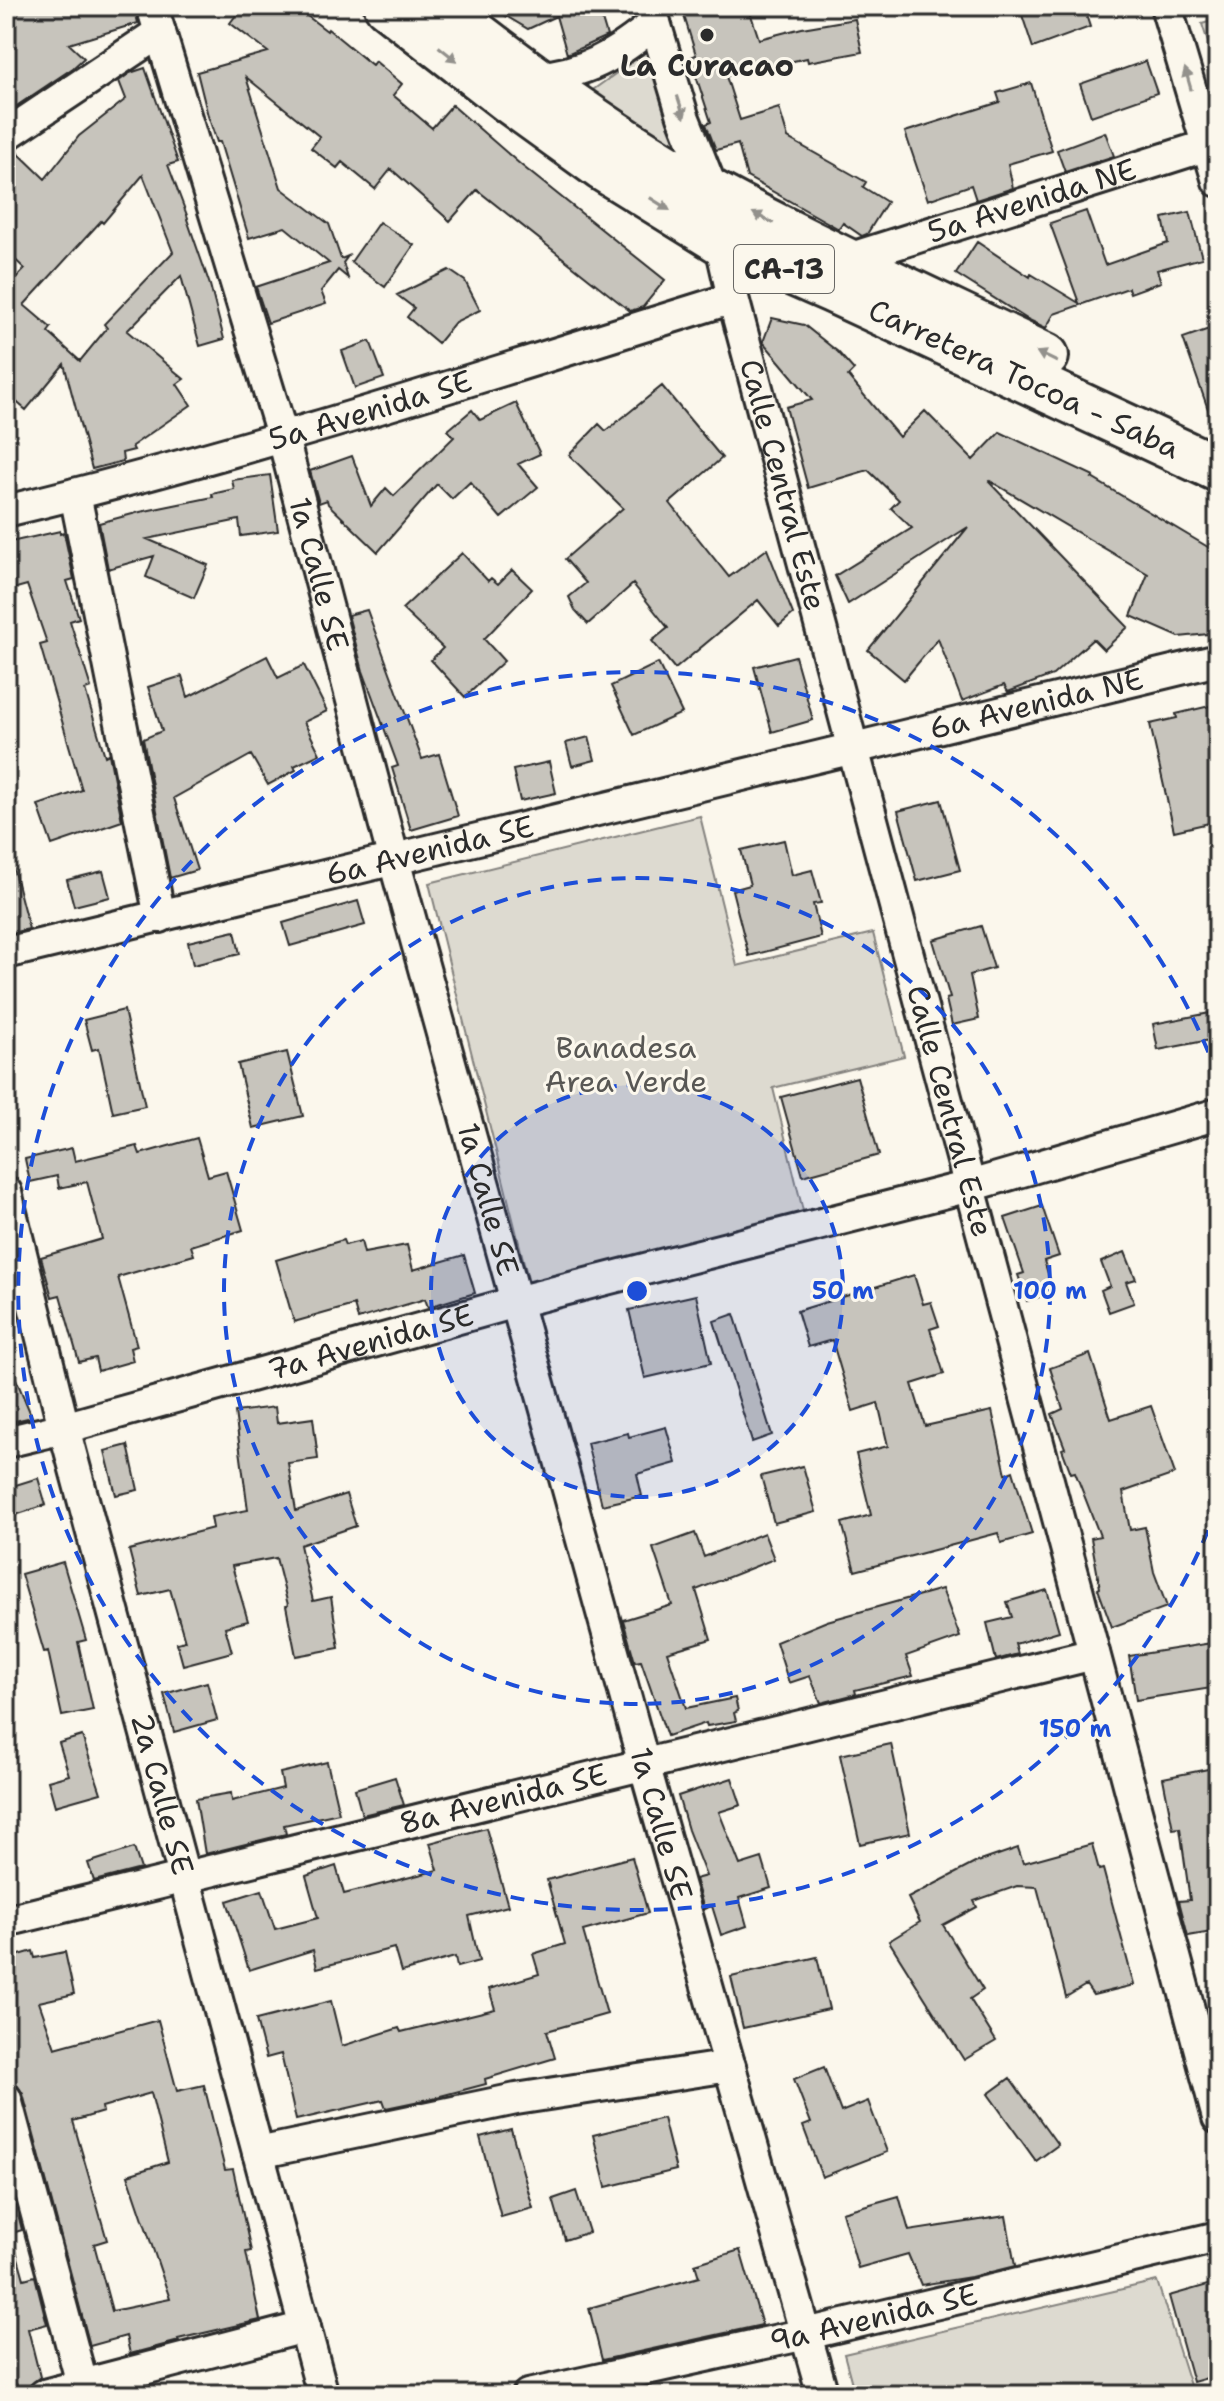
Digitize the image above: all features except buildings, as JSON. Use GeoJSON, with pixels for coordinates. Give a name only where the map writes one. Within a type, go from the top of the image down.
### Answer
{"type":"FeatureCollection","features":[{"type":"Feature","properties":{"kind":"main road","name":"Carretera Tocoa - Saba"},"geometry":{"type":"LineString","coordinates":[[387,6],[602,168],[720,241],[1218,469]]}},
{"type":"Feature","properties":{"kind":"main road","name":"Carretera Tocoa - Saba"},"geometry":{"type":"LineString","coordinates":[[440,6],[534,78],[625,141],[714,194],[1218,439]]}},
{"type":"Feature","properties":{"kind":"street"},"geometry":{"type":"LineString","coordinates":[[1166,6],[1213,143],[1218,181]]}},
{"type":"Feature","properties":{"kind":"street","name":"Calle Central Este"},"geometry":{"type":"LineString","coordinates":[[653,15],[683,116],[714,194],[720,241],[733,298],[1218,2118]]}},
{"type":"Feature","properties":{"kind":"street"},"geometry":{"type":"LineString","coordinates":[[534,78],[559,76],[594,65],[627,47],[653,15]]}},
{"type":"Feature","properties":{"kind":"street"},"geometry":{"type":"LineString","coordinates":[[6,135],[156,19]]}},
{"type":"Feature","properties":{"kind":"street","name":"1a Calle SE"},"geometry":{"type":"LineString","coordinates":[[156,19],[283,438],[394,860],[644,1764],[823,2395]]}},
{"type":"Feature","properties":{"kind":"street","name":"5a Avenida NE"},"geometry":{"type":"LineString","coordinates":[[845,260],[1213,143]]}},
{"type":"Feature","properties":{"kind":"street","name":"5a Avenida SE"},"geometry":{"type":"LineString","coordinates":[[6,511],[283,438],[733,298]]}},
{"type":"Feature","properties":{"kind":"street"},"geometry":{"type":"LineString","coordinates":[[75,494],[160,917]]}},
{"type":"Feature","properties":{"kind":"street","name":"6a Avenida NE"},"geometry":{"type":"LineString","coordinates":[[853,749],[1218,660]]}},
{"type":"Feature","properties":{"kind":"street","name":"6a Avenida SE"},"geometry":{"type":"LineString","coordinates":[[6,953],[853,749]]}},
{"type":"Feature","properties":{"kind":"street","name":"7a Avenida SE"},"geometry":{"type":"LineString","coordinates":[[6,1442],[516,1302],[970,1186],[1218,1114]]}},
{"type":"Feature","properties":{"kind":"street","name":"2a Calle SE"},"geometry":{"type":"LineString","coordinates":[[6,1192],[64,1428],[323,2395]]}},
{"type":"Feature","properties":{"kind":"street","name":"8a Avenida SE"},"geometry":{"type":"LineString","coordinates":[[6,1921],[1094,1654]]}},
{"type":"Feature","properties":{"kind":"street"},"geometry":{"type":"LineString","coordinates":[[258,2153],[516,2099],[730,2066]]}},
{"type":"Feature","properties":{"kind":"street"},"geometry":{"type":"LineString","coordinates":[[6,2099],[84,2390]]}},
{"type":"Feature","properties":{"kind":"street","name":"9a Avenida SE"},"geometry":{"type":"LineString","coordinates":[[528,2395],[806,2334],[1218,2237]]}},
{"type":"Feature","properties":{"kind":"street"},"geometry":{"type":"LineString","coordinates":[[44,2395],[84,2390],[305,2327]]}},
{"type":"Feature","properties":{"kind":"green space"},"geometry":{"type":"Polygon","coordinates":[[[1218,19],[1218,73],[1202,24],[1218,19]]]}},
{"type":"Feature","properties":{"kind":"green space"},"geometry":{"type":"Polygon","coordinates":[[[646,52],[684,155],[590,92],[646,52]]]}},
{"type":"Feature","properties":{"kind":"green space","name":"Banadesa Area Verde"},"geometry":{"type":"Polygon","coordinates":[[[700,816],[737,966],[873,933],[904,1056],[773,1088],[804,1215],[529,1283],[429,883],[700,816]]]}},
{"type":"Feature","properties":{"kind":"green space"},"geometry":{"type":"Polygon","coordinates":[[[1157,2281],[1193,2395],[855,2395],[844,2354],[1157,2281]]]}},
{"type":"Feature","properties":{"kind":"place","name":"La Curacao"},"geometry":{"type":"Point","coordinates":[707,35]}}]}
